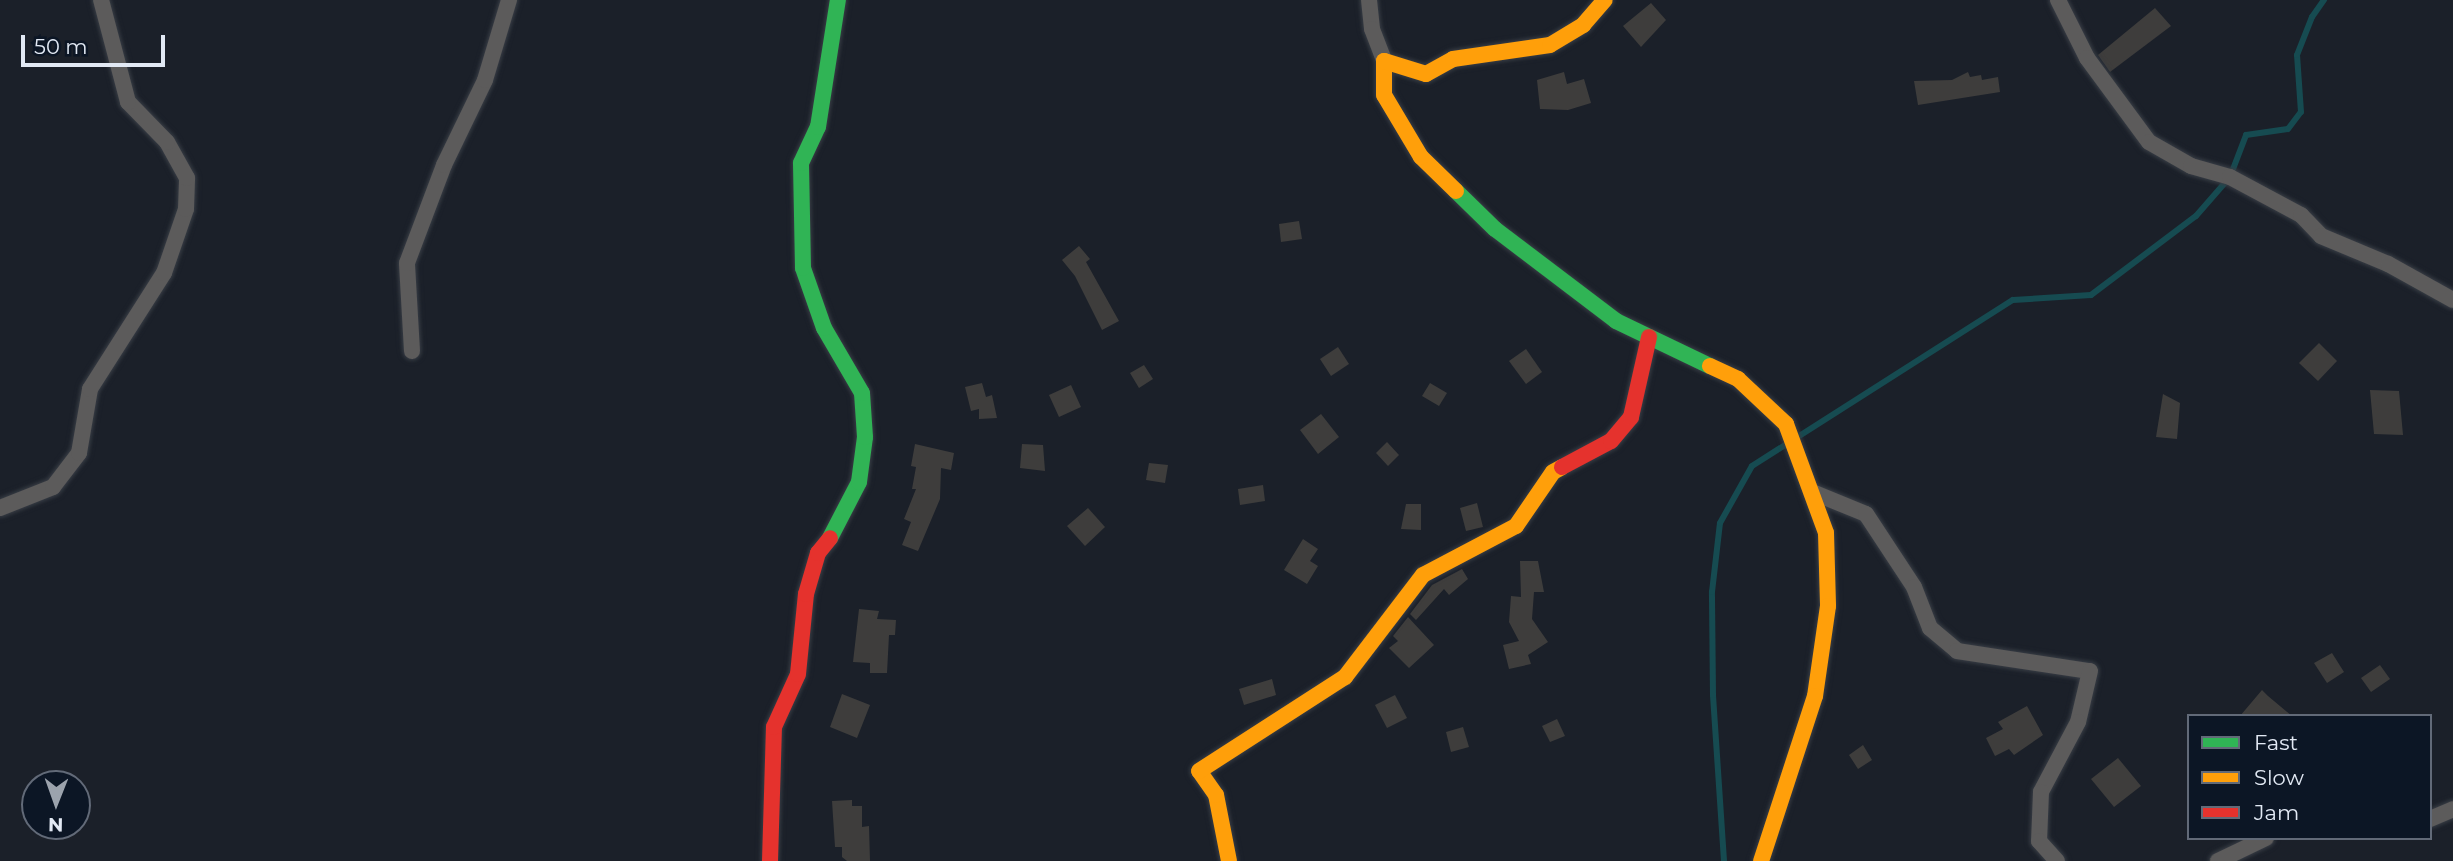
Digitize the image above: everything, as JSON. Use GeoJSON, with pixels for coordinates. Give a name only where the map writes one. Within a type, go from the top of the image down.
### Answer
{"type":"FeatureCollection","features":[{"type":"Feature","properties":{"kind":"street"},"geometry":{"type":"LineString","coordinates":[[0,508],[53,487],[79,453],[90,389],[164,273],[186,209],[187,178],[167,142],[128,102],[102,0]]}},
{"type":"Feature","properties":{"kind":"street"},"geometry":{"type":"LineString","coordinates":[[412,351],[407,263],[443,165],[485,80],[509,0]]}},
{"type":"Feature","properties":{"kind":"street"},"geometry":{"type":"LineString","coordinates":[[770,861],[774,727],[800,667],[806,594],[818,552],[840,525],[859,482],[865,437],[862,393],[848,361],[824,328],[803,268],[799,174],[818,127],[838,0]]}},
{"type":"Feature","properties":{"kind":"street"},"geometry":{"type":"LineString","coordinates":[[1369,0],[1372,29],[1384,61],[1384,94],[1391,110],[1422,158],[1447,186],[1579,296],[1649,337],[1738,379],[1776,411],[1786,424],[1812,492],[1829,550],[1821,670],[1761,861]]}},
{"type":"Feature","properties":{"kind":"street"},"geometry":{"type":"LineString","coordinates":[[1384,61],[1426,74],[1453,59],[1550,45],[1583,25],[1605,0]]}},
{"type":"Feature","properties":{"kind":"street"},"geometry":{"type":"LineString","coordinates":[[2057,0],[2087,58],[2149,142],[2191,166],[2230,177],[2301,215],[2321,236],[2388,264],[2453,300]]}},
{"type":"Feature","properties":{"kind":"street"},"geometry":{"type":"LineString","coordinates":[[1229,861],[1216,795],[1199,771],[1345,677],[1423,575],[1516,526],[1553,472],[1611,441],[1630,417],[1649,337]]}},
{"type":"Feature","properties":{"kind":"street"},"geometry":{"type":"LineString","coordinates":[[1812,492],[1866,514],[1914,586],[1930,628],[1957,651],[2090,671],[2078,722],[2041,792],[2039,841],[2057,861]]}},
{"type":"Feature","properties":{"kind":"street"},"geometry":{"type":"LineString","coordinates":[[2432,817],[2453,809]]}},
{"type":"Feature","properties":{"kind":"street"},"geometry":{"type":"LineString","coordinates":[[2218,861],[2262,840]]}},
{"type":"Feature","properties":{"kind":"building"},"geometry":{"type":"Polygon","coordinates":[[[1651,3],[1666,20],[1641,47],[1623,26],[1651,3]]]}},
{"type":"Feature","properties":{"kind":"building"},"geometry":{"type":"Polygon","coordinates":[[[2155,8],[2171,26],[2110,72],[2098,55],[2155,8]]]}},
{"type":"Feature","properties":{"kind":"building"},"geometry":{"type":"Polygon","coordinates":[[[1564,72],[1567,84],[1584,79],[1591,103],[1568,110],[1540,109],[1537,80],[1564,72]]]}},
{"type":"Feature","properties":{"kind":"building"},"geometry":{"type":"Polygon","coordinates":[[[1968,72],[1970,77],[1981,75],[1982,80],[1998,77],[2000,92],[1918,105],[1914,81],[1952,80],[1968,72]]]}},
{"type":"Feature","properties":{"kind":"building"},"geometry":{"type":"Polygon","coordinates":[[[1299,221],[1302,239],[1281,242],[1279,224],[1299,221]]]}},
{"type":"Feature","properties":{"kind":"building"},"geometry":{"type":"Polygon","coordinates":[[[1079,246],[1090,259],[1086,262],[1119,321],[1102,330],[1075,276],[1062,260],[1079,246]]]}},
{"type":"Feature","properties":{"kind":"building"},"geometry":{"type":"Polygon","coordinates":[[[2319,343],[2337,361],[2318,381],[2299,363],[2319,343]]]}},
{"type":"Feature","properties":{"kind":"building"},"geometry":{"type":"Polygon","coordinates":[[[1338,347],[1349,364],[1331,376],[1320,359],[1338,347]]]}},
{"type":"Feature","properties":{"kind":"building"},"geometry":{"type":"Polygon","coordinates":[[[1526,349],[1542,372],[1526,384],[1509,361],[1526,349]]]}},
{"type":"Feature","properties":{"kind":"building"},"geometry":{"type":"Polygon","coordinates":[[[1144,365],[1153,379],[1139,388],[1130,373],[1144,365]]]}},
{"type":"Feature","properties":{"kind":"building"},"geometry":{"type":"Polygon","coordinates":[[[982,383],[986,397],[992,395],[997,418],[979,419],[979,409],[971,411],[965,387],[982,383]]]}},
{"type":"Feature","properties":{"kind":"building"},"geometry":{"type":"Polygon","coordinates":[[[1430,383],[1447,393],[1439,406],[1422,396],[1430,383]]]}},
{"type":"Feature","properties":{"kind":"building"},"geometry":{"type":"Polygon","coordinates":[[[1071,385],[1081,407],[1059,417],[1049,395],[1071,385]]]}},
{"type":"Feature","properties":{"kind":"building"},"geometry":{"type":"Polygon","coordinates":[[[2370,390],[2399,391],[2403,435],[2374,434],[2370,390]]]}},
{"type":"Feature","properties":{"kind":"building"},"geometry":{"type":"Polygon","coordinates":[[[2163,394],[2180,403],[2177,439],[2156,437],[2163,394]]]}},
{"type":"Feature","properties":{"kind":"building"},"geometry":{"type":"Polygon","coordinates":[[[1321,414],[1339,437],[1318,454],[1300,430],[1321,414]]]}},
{"type":"Feature","properties":{"kind":"building"},"geometry":{"type":"Polygon","coordinates":[[[1387,442],[1399,455],[1388,466],[1376,453],[1387,442]]]}},
{"type":"Feature","properties":{"kind":"building"},"geometry":{"type":"Polygon","coordinates":[[[915,444],[954,453],[951,470],[941,468],[940,499],[918,551],[902,545],[911,522],[904,519],[916,489],[912,489],[916,467],[911,466],[915,444]]]}},
{"type":"Feature","properties":{"kind":"building"},"geometry":{"type":"Polygon","coordinates":[[[1022,444],[1043,445],[1045,471],[1020,468],[1022,444]]]}},
{"type":"Feature","properties":{"kind":"building"},"geometry":{"type":"Polygon","coordinates":[[[1149,463],[1168,465],[1165,483],[1146,480],[1149,463]]]}},
{"type":"Feature","properties":{"kind":"building"},"geometry":{"type":"Polygon","coordinates":[[[1263,485],[1265,501],[1240,505],[1238,489],[1263,485]]]}},
{"type":"Feature","properties":{"kind":"building"},"geometry":{"type":"Polygon","coordinates":[[[1477,503],[1483,527],[1466,531],[1460,508],[1477,503]]]}},
{"type":"Feature","properties":{"kind":"building"},"geometry":{"type":"Polygon","coordinates":[[[1406,504],[1421,504],[1421,530],[1401,529],[1406,504]]]}},
{"type":"Feature","properties":{"kind":"building"},"geometry":{"type":"Polygon","coordinates":[[[1088,508],[1105,527],[1085,546],[1067,526],[1088,508]]]}},
{"type":"Feature","properties":{"kind":"building"},"geometry":{"type":"Polygon","coordinates":[[[1303,539],[1318,549],[1310,561],[1318,566],[1307,584],[1284,570],[1303,539]]]}},
{"type":"Feature","properties":{"kind":"building"},"geometry":{"type":"Polygon","coordinates":[[[1520,561],[1538,561],[1544,592],[1534,592],[1532,619],[1548,642],[1528,655],[1531,664],[1509,669],[1503,645],[1519,641],[1509,622],[1511,596],[1521,597],[1520,561]]]}},
{"type":"Feature","properties":{"kind":"building"},"geometry":{"type":"Polygon","coordinates":[[[1462,569],[1468,579],[1449,595],[1444,589],[1416,620],[1410,614],[1432,585],[1462,569]]]}},
{"type":"Feature","properties":{"kind":"building"},"geometry":{"type":"Polygon","coordinates":[[[859,609],[879,611],[877,619],[896,620],[895,635],[889,635],[887,673],[870,673],[870,663],[853,662],[859,609]]]}},
{"type":"Feature","properties":{"kind":"building"},"geometry":{"type":"Polygon","coordinates":[[[1408,617],[1434,645],[1409,668],[1389,648],[1398,641],[1393,636],[1408,617]]]}},
{"type":"Feature","properties":{"kind":"building"},"geometry":{"type":"Polygon","coordinates":[[[2332,653],[2344,672],[2327,683],[2314,663],[2332,653]]]}},
{"type":"Feature","properties":{"kind":"building"},"geometry":{"type":"Polygon","coordinates":[[[2380,665],[2390,679],[2371,692],[2361,678],[2380,665]]]}},
{"type":"Feature","properties":{"kind":"building"},"geometry":{"type":"Polygon","coordinates":[[[1272,679],[1276,695],[1244,705],[1239,689],[1272,679]]]}},
{"type":"Feature","properties":{"kind":"building"},"geometry":{"type":"Polygon","coordinates":[[[2262,690],[2290,714],[2242,714],[2262,690]]]}},
{"type":"Feature","properties":{"kind":"building"},"geometry":{"type":"Polygon","coordinates":[[[842,694],[870,705],[857,738],[830,727],[842,694]]]}},
{"type":"Feature","properties":{"kind":"building"},"geometry":{"type":"Polygon","coordinates":[[[1395,695],[1407,718],[1387,728],[1375,705],[1395,695]]]}},
{"type":"Feature","properties":{"kind":"building"},"geometry":{"type":"Polygon","coordinates":[[[2027,706],[2043,735],[2014,755],[2009,749],[1995,756],[1986,738],[2003,729],[1998,722],[2027,706]]]}},
{"type":"Feature","properties":{"kind":"building"},"geometry":{"type":"Polygon","coordinates":[[[1557,719],[1565,736],[1550,742],[1542,726],[1557,719]]]}},
{"type":"Feature","properties":{"kind":"building"},"geometry":{"type":"Polygon","coordinates":[[[1463,727],[1469,747],[1451,752],[1446,732],[1463,727]]]}},
{"type":"Feature","properties":{"kind":"building"},"geometry":{"type":"Polygon","coordinates":[[[1863,745],[1872,760],[1858,769],[1849,755],[1863,745]]]}},
{"type":"Feature","properties":{"kind":"building"},"geometry":{"type":"Polygon","coordinates":[[[2118,758],[2141,786],[2114,807],[2091,779],[2118,758]]]}},
{"type":"Feature","properties":{"kind":"building"},"geometry":{"type":"Polygon","coordinates":[[[852,800],[852,806],[862,806],[862,827],[869,826],[870,861],[847,861],[842,857],[842,847],[835,847],[832,801],[852,800]]]}},
{"type":"Feature","properties":{"kind":"waterway"},"geometry":{"type":"LineString","coordinates":[[1724,861],[1713,695],[1712,592],[1720,523],[1752,466],[2013,300],[2091,295],[2196,216],[2230,177],[2246,135],[2288,129],[2301,112],[2297,55],[2312,17],[2324,0]]}},
{"type":"Feature","properties":{"kind":"traffic: fast"},"geometry":{"type":"LineString","coordinates":[[830,538],[859,482],[865,437],[862,393],[824,328],[803,268],[801,163],[818,127],[838,0]]}},
{"type":"Feature","properties":{"kind":"traffic: fast"},"geometry":{"type":"LineString","coordinates":[[1456,191],[1495,229],[1616,321],[1710,366]]}},
{"type":"Feature","properties":{"kind":"traffic: slow"},"geometry":{"type":"LineString","coordinates":[[1456,191],[1421,157],[1384,95],[1384,61],[1426,74],[1453,59],[1550,45],[1583,25],[1605,0]]}},
{"type":"Feature","properties":{"kind":"traffic: slow"},"geometry":{"type":"LineString","coordinates":[[1710,366],[1738,379],[1786,424],[1826,533],[1828,606],[1815,696],[1761,861]]}},
{"type":"Feature","properties":{"kind":"traffic: slow"},"geometry":{"type":"LineString","coordinates":[[1229,861],[1216,795],[1199,771],[1345,677],[1423,575],[1516,526],[1553,472],[1562,467]]}},
{"type":"Feature","properties":{"kind":"traffic: jam"},"geometry":{"type":"LineString","coordinates":[[1562,467],[1611,441],[1631,417],[1649,337]]}},
{"type":"Feature","properties":{"kind":"traffic: jam"},"geometry":{"type":"LineString","coordinates":[[770,861],[774,727],[798,674],[806,594],[818,553],[830,538]]}}]}
